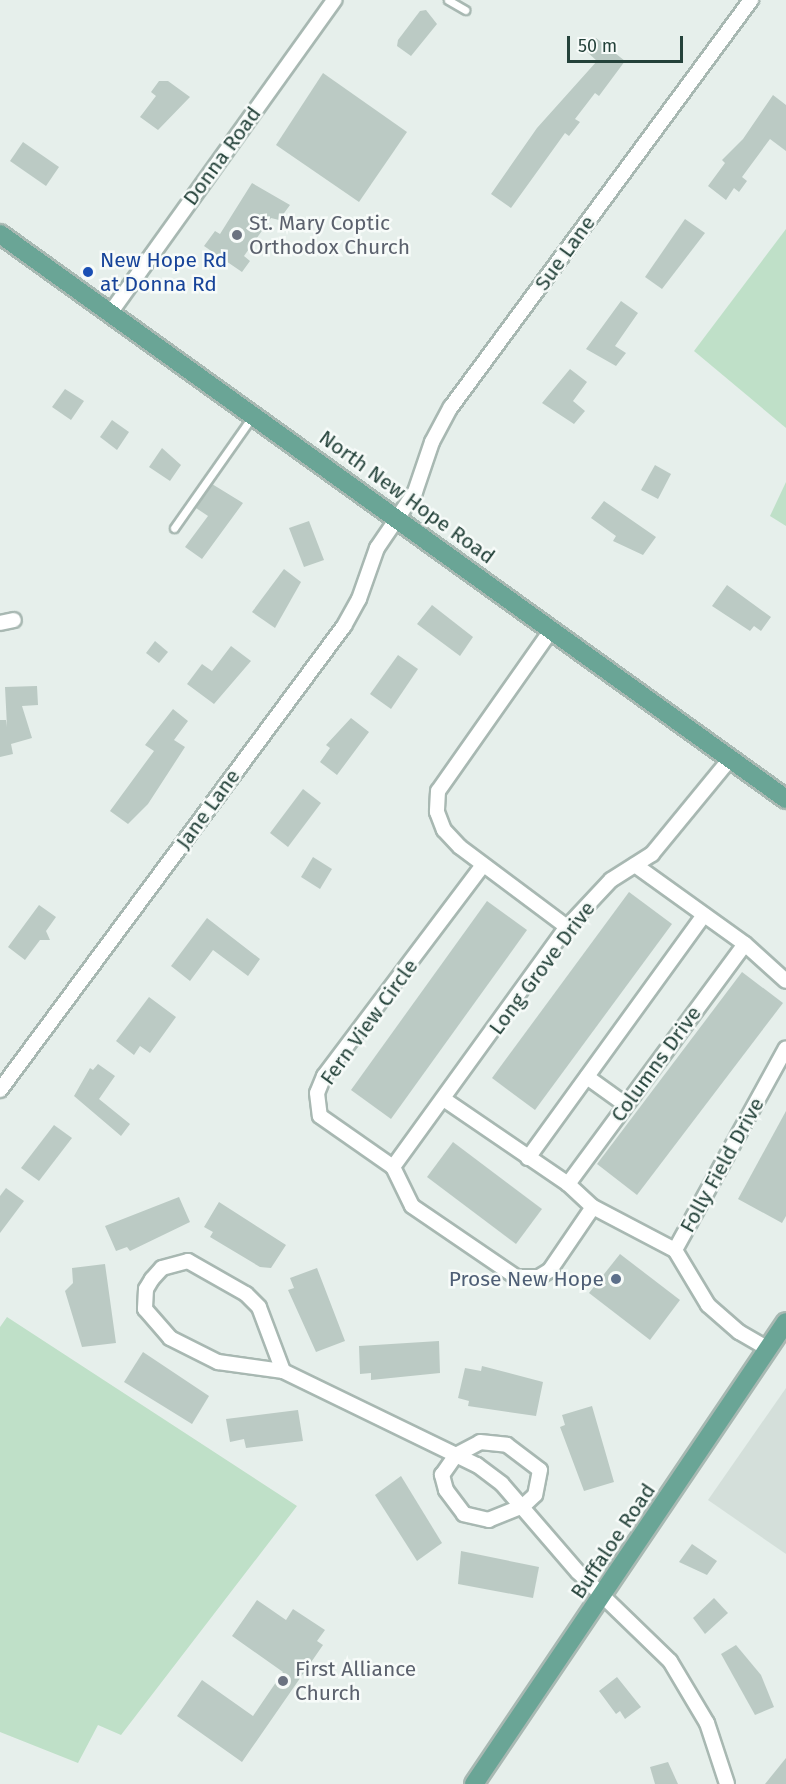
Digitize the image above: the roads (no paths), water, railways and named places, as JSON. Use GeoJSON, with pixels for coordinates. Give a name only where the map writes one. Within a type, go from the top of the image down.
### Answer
{"type":"FeatureCollection","features":[{"type":"Feature","properties":{"kind":"main road","name":"North New Hope Road"},"geometry":{"type":"LineString","coordinates":[[0,234],[399,518],[786,799]]}},
{"type":"Feature","properties":{"kind":"main road","name":"Buffaloe Road"},"geometry":{"type":"LineString","coordinates":[[474,1784],[597,1591],[786,1322]]}},
{"type":"Feature","properties":{"kind":"street","name":"Donna Road"},"geometry":{"type":"LineString","coordinates":[[111,312],[334,0]]}},
{"type":"Feature","properties":{"kind":"street","name":"Sue Lane"},"geometry":{"type":"LineString","coordinates":[[399,518],[451,407],[751,0]]}},
{"type":"Feature","properties":{"kind":"street","name":"Jane Lane"},"geometry":{"type":"LineString","coordinates":[[0,1090],[344,626],[359,600],[377,548],[399,518]]}},
{"type":"Feature","properties":{"kind":"street"},"geometry":{"type":"LineString","coordinates":[[0,623],[14,620]]}},
{"type":"Feature","properties":{"kind":"street"},"geometry":{"type":"LineString","coordinates":[[552,629],[438,791],[437,812],[444,830],[483,865],[567,927]]}},
{"type":"Feature","properties":{"kind":"street","name":"Long Grove Drive"},"geometry":{"type":"LineString","coordinates":[[393,1167],[445,1100],[567,927],[611,880],[635,865],[664,841],[730,759]]}},
{"type":"Feature","properties":{"kind":"street","name":"Fern View Circle"},"geometry":{"type":"LineString","coordinates":[[483,865],[324,1076],[317,1093],[320,1116],[393,1167],[412,1206],[516,1277],[539,1277],[550,1270],[593,1207]]}},
{"type":"Feature","properties":{"kind":"street"},"geometry":{"type":"LineString","coordinates":[[635,865],[744,944],[786,981]]}},
{"type":"Feature","properties":{"kind":"street"},"geometry":{"type":"LineString","coordinates":[[528,1158],[704,915]]}},
{"type":"Feature","properties":{"kind":"street","name":"Columns Drive"},"geometry":{"type":"LineString","coordinates":[[568,1184],[744,944]]}},
{"type":"Feature","properties":{"kind":"street","name":"Folly Field Drive"},"geometry":{"type":"LineString","coordinates":[[675,1250],[786,1048]]}},
{"type":"Feature","properties":{"kind":"street"},"geometry":{"type":"LineString","coordinates":[[587,1077],[626,1105]]}},
{"type":"Feature","properties":{"kind":"street"},"geometry":{"type":"LineString","coordinates":[[445,1100],[568,1184],[593,1207],[675,1250],[708,1305],[769,1349]]}},
{"type":"Feature","properties":{"kind":"street"},"geometry":{"type":"LineString","coordinates":[[283,1371],[259,1307],[246,1294],[188,1261],[162,1268],[152,1279],[146,1289],[145,1309],[165,1334],[218,1362],[283,1371],[456,1455],[502,1484],[597,1591],[670,1661],[693,1694],[727,1784]]}},
{"type":"Feature","properties":{"kind":"street"},"geometry":{"type":"LineString","coordinates":[[480,1442],[492,1443],[531,1460],[541,1481],[523,1506],[489,1520],[464,1515],[446,1490],[442,1475],[456,1455],[480,1442]]}},
{"type":"Feature","properties":{"kind":"lane"},"geometry":{"type":"LineString","coordinates":[[448,0],[465,10]]}},
{"type":"Feature","properties":{"kind":"lane"},"geometry":{"type":"LineString","coordinates":[[174,528],[254,415]]}},
{"type":"Feature","properties":{"kind":"place","name":"St. Mary Coptic Orthodox Church"},"geometry":{"type":"Point","coordinates":[237,235]}},
{"type":"Feature","properties":{"kind":"place","name":"New Hope Rd at Donna Rd"},"geometry":{"type":"Point","coordinates":[88,272]}},
{"type":"Feature","properties":{"kind":"place","name":"Prose New Hope"},"geometry":{"type":"Point","coordinates":[616,1279]}},
{"type":"Feature","properties":{"kind":"place","name":"First Alliance Church"},"geometry":{"type":"Point","coordinates":[283,1681]}}]}
